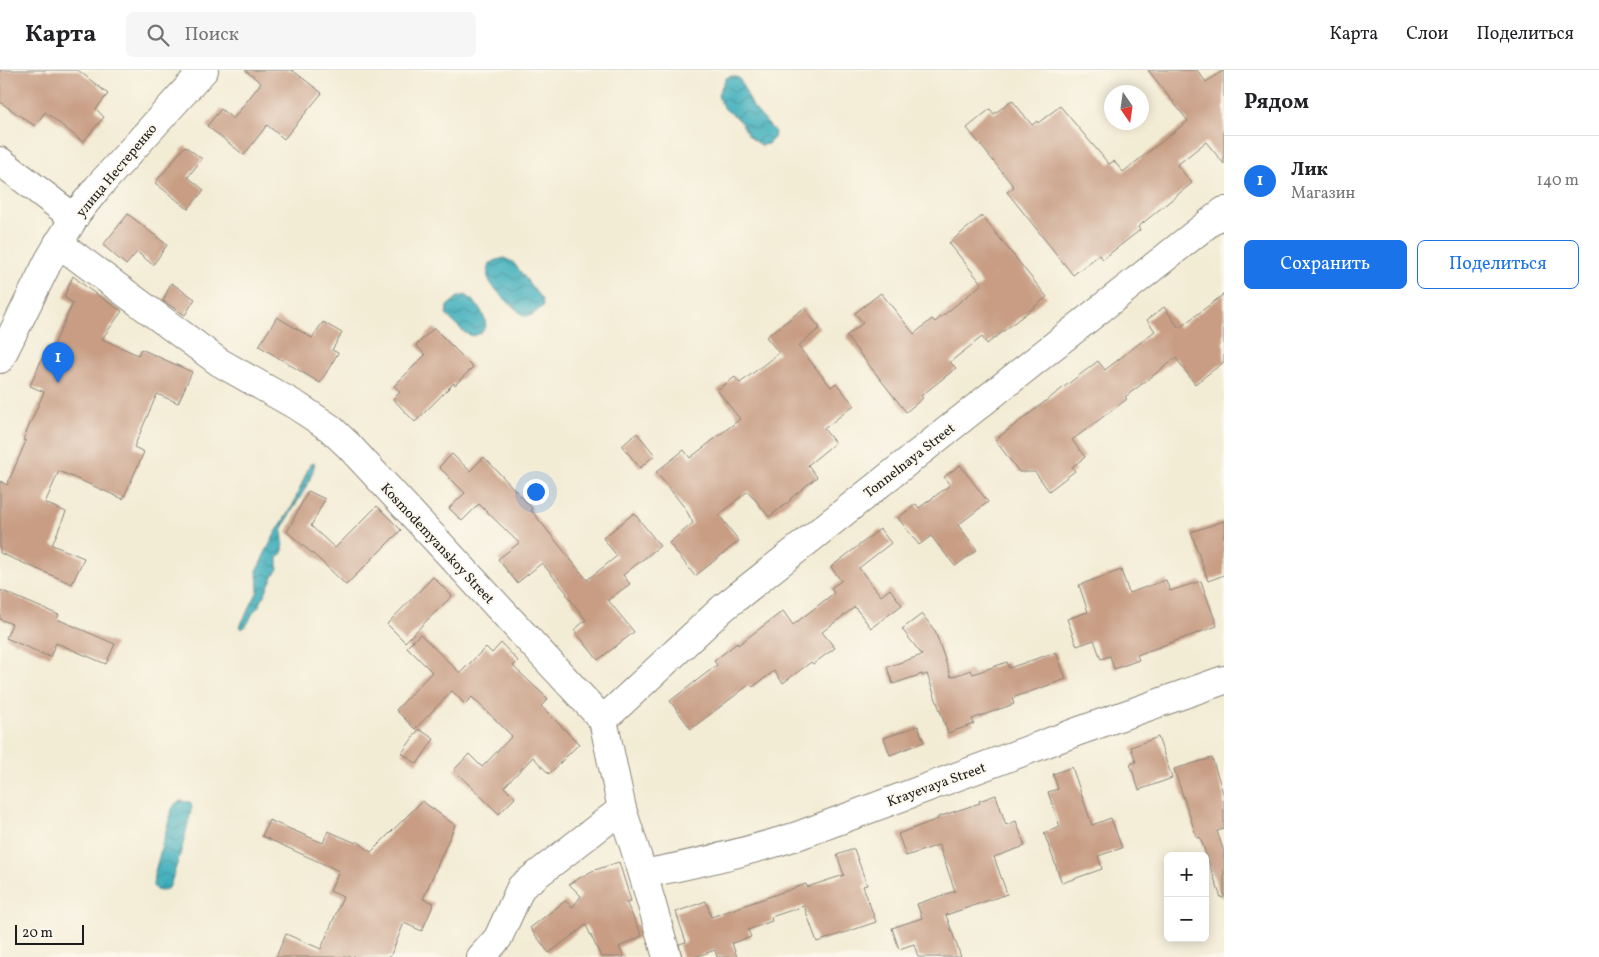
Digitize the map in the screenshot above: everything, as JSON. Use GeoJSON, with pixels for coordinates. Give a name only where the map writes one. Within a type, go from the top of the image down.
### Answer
{"type":"FeatureCollection","features":[{"type":"Feature","properties":{"kind":"street","name":"улица Нестеренко"},"geometry":{"type":"LineString","coordinates":[[0,359],[29,298],[58,243],[74,218],[98,187],[204,70]]}},
{"type":"Feature","properties":{"kind":"street"},"geometry":{"type":"LineString","coordinates":[[0,161],[74,218]]}},
{"type":"Feature","properties":{"kind":"street","name":"Tonnelnaya Street"},"geometry":{"type":"LineString","coordinates":[[603,720],[722,608],[1224,211]]}},
{"type":"Feature","properties":{"kind":"street","name":"Kosmodemyanskoy Street"},"geometry":{"type":"LineString","coordinates":[[58,243],[219,362],[297,406],[330,428],[349,446],[603,720]]}},
{"type":"Feature","properties":{"kind":"street","name":"Krayevaya Street"},"geometry":{"type":"LineString","coordinates":[[643,874],[711,861],[797,836],[1079,730],[1224,680]]}},
{"type":"Feature","properties":{"kind":"street"},"geometry":{"type":"LineString","coordinates":[[603,720],[622,809],[667,957]]}},
{"type":"Feature","properties":{"kind":"street"},"geometry":{"type":"LineString","coordinates":[[481,957],[498,938],[521,887],[622,809]]}},
{"type":"Feature","properties":{"kind":"water"},"geometry":{"type":"Polygon","coordinates":[[[732,76],[739,78],[753,107],[775,132],[774,138],[768,144],[761,145],[752,139],[740,121],[722,105],[718,94],[726,78],[732,76]]]}},
{"type":"Feature","properties":{"kind":"water"},"geometry":{"type":"Polygon","coordinates":[[[504,258],[513,262],[542,300],[543,306],[532,315],[524,316],[503,298],[490,282],[488,275],[489,264],[504,258]]]}},
{"type":"Feature","properties":{"kind":"water"},"geometry":{"type":"Polygon","coordinates":[[[466,295],[480,309],[486,326],[481,333],[473,336],[465,333],[446,315],[447,306],[458,297],[466,295]]]}},
{"type":"Feature","properties":{"kind":"water"},"geometry":{"type":"Polygon","coordinates":[[[315,463],[306,488],[284,526],[282,534],[283,550],[278,558],[278,569],[248,624],[242,629],[240,626],[258,591],[257,571],[264,555],[293,505],[310,464],[315,463]]]}},
{"type":"Feature","properties":{"kind":"water"},"geometry":{"type":"Polygon","coordinates":[[[181,801],[190,802],[192,807],[182,848],[170,886],[164,891],[156,890],[153,886],[154,875],[172,809],[176,803],[181,801]]]}},
{"type":"Feature","properties":{"kind":"building"},"geometry":{"type":"Polygon","coordinates":[[[0,70],[78,70],[108,94],[96,109],[104,117],[83,142],[45,112],[35,126],[0,102],[0,70]]]}},
{"type":"Feature","properties":{"kind":"building"},"geometry":{"type":"Polygon","coordinates":[[[245,70],[292,70],[322,93],[284,139],[267,125],[244,155],[207,126],[221,109],[233,119],[261,83],[245,70]]]}},
{"type":"Feature","properties":{"kind":"building"},"geometry":{"type":"Polygon","coordinates":[[[1148,70],[1197,70],[1206,82],[1224,70],[1224,164],[1206,142],[1177,165],[1192,183],[1138,227],[1140,230],[1103,259],[1099,255],[1073,275],[1007,192],[1014,187],[967,128],[990,109],[994,114],[1012,100],[1032,125],[1037,121],[1038,123],[1060,106],[1109,164],[1114,161],[1123,172],[1188,121],[1148,70]]]}},
{"type":"Feature","properties":{"kind":"building"},"geometry":{"type":"Polygon","coordinates":[[[185,146],[202,159],[188,177],[204,190],[188,209],[155,183],[185,146]]]}},
{"type":"Feature","properties":{"kind":"building"},"geometry":{"type":"Polygon","coordinates":[[[128,214],[167,245],[153,265],[137,252],[126,265],[103,245],[128,214]]]}},
{"type":"Feature","properties":{"kind":"building"},"geometry":{"type":"Polygon","coordinates":[[[982,216],[1047,297],[987,344],[982,337],[950,362],[956,368],[921,396],[923,398],[906,412],[846,336],[863,323],[855,313],[881,293],[914,334],[932,319],[935,322],[982,284],[949,243],[982,216]]]}},
{"type":"Feature","properties":{"kind":"building"},"geometry":{"type":"Polygon","coordinates":[[[73,276],[90,290],[122,311],[102,339],[138,355],[141,349],[192,372],[178,403],[157,394],[134,447],[144,452],[123,499],[59,471],[45,503],[66,512],[52,545],[84,558],[72,584],[0,553],[0,481],[7,485],[26,441],[23,440],[44,392],[30,386],[47,347],[52,349],[73,303],[64,297],[73,276]]]}},
{"type":"Feature","properties":{"kind":"building"},"geometry":{"type":"Polygon","coordinates":[[[171,283],[195,299],[185,315],[163,301],[171,283]]]}},
{"type":"Feature","properties":{"kind":"building"},"geometry":{"type":"Polygon","coordinates":[[[1224,294],[1224,362],[1195,384],[1176,358],[1125,397],[1127,399],[1072,440],[1085,457],[1072,467],[1075,471],[1049,491],[1035,472],[1019,472],[995,440],[1098,361],[1105,370],[1155,331],[1147,320],[1164,307],[1179,328],[1224,294]]]}},
{"type":"Feature","properties":{"kind":"building"},"geometry":{"type":"Polygon","coordinates":[[[804,308],[820,328],[798,346],[831,387],[836,383],[854,405],[824,429],[835,443],[808,465],[817,477],[791,500],[769,517],[748,491],[719,515],[739,541],[695,576],[669,543],[693,523],[685,508],[656,472],[684,450],[690,458],[740,419],[717,390],[735,377],[740,383],[779,353],[766,337],[804,308]]]}},
{"type":"Feature","properties":{"kind":"building"},"geometry":{"type":"Polygon","coordinates":[[[277,317],[312,338],[323,322],[342,333],[332,350],[338,353],[320,383],[259,346],[277,317]]]}},
{"type":"Feature","properties":{"kind":"building"},"geometry":{"type":"Polygon","coordinates":[[[434,328],[473,367],[415,422],[393,399],[400,392],[394,386],[425,355],[416,345],[434,328]]]}},
{"type":"Feature","properties":{"kind":"building"},"geometry":{"type":"Polygon","coordinates":[[[637,433],[655,455],[640,468],[622,446],[637,433]]]}},
{"type":"Feature","properties":{"kind":"building"},"geometry":{"type":"Polygon","coordinates":[[[452,454],[470,471],[484,457],[532,508],[531,510],[587,580],[617,556],[603,538],[634,513],[660,546],[623,575],[630,584],[608,600],[634,632],[598,660],[574,630],[586,620],[542,563],[517,583],[498,559],[519,543],[479,504],[462,521],[449,508],[465,493],[439,467],[452,454]]]}},
{"type":"Feature","properties":{"kind":"building"},"geometry":{"type":"Polygon","coordinates":[[[960,465],[988,502],[958,525],[977,550],[955,566],[931,536],[919,545],[898,518],[916,504],[919,508],[950,485],[944,477],[960,465]]]}},
{"type":"Feature","properties":{"kind":"building"},"geometry":{"type":"Polygon","coordinates":[[[308,491],[325,499],[311,526],[335,548],[377,506],[401,530],[346,585],[287,532],[308,491]]]}},
{"type":"Feature","properties":{"kind":"building"},"geometry":{"type":"Polygon","coordinates":[[[1224,521],[1224,575],[1208,581],[1191,532],[1224,521]]]}},
{"type":"Feature","properties":{"kind":"building"},"geometry":{"type":"Polygon","coordinates":[[[880,529],[891,543],[859,568],[881,596],[890,589],[902,605],[871,628],[855,607],[822,632],[835,648],[813,664],[811,662],[783,683],[774,671],[753,687],[750,684],[691,729],[670,701],[717,665],[714,661],[783,611],[793,625],[834,593],[831,588],[841,581],[831,567],[880,529]]]}},
{"type":"Feature","properties":{"kind":"building"},"geometry":{"type":"Polygon","coordinates":[[[1121,570],[1129,593],[1166,580],[1170,591],[1201,581],[1217,626],[1137,655],[1139,660],[1114,669],[1110,656],[1101,659],[1094,640],[1077,646],[1067,619],[1088,612],[1079,585],[1121,570]]]}},
{"type":"Feature","properties":{"kind":"building"},"geometry":{"type":"Polygon","coordinates":[[[433,577],[452,596],[405,642],[387,624],[433,577]]]}},
{"type":"Feature","properties":{"kind":"building"},"geometry":{"type":"Polygon","coordinates":[[[0,590],[59,615],[57,619],[115,644],[106,664],[56,643],[50,657],[6,638],[12,624],[0,619],[0,590]]]}},
{"type":"Feature","properties":{"kind":"building"},"geometry":{"type":"Polygon","coordinates":[[[922,614],[935,631],[951,677],[971,670],[973,674],[1007,662],[1009,668],[1056,652],[1066,679],[1012,698],[1014,704],[972,719],[974,724],[948,733],[927,674],[893,684],[887,667],[922,655],[902,629],[922,614]]]}},
{"type":"Feature","properties":{"kind":"building"},"geometry":{"type":"Polygon","coordinates":[[[420,634],[460,673],[486,647],[492,653],[501,643],[518,661],[513,666],[548,699],[541,706],[579,744],[549,774],[533,757],[504,787],[515,798],[499,814],[454,770],[469,754],[482,767],[512,736],[472,697],[465,704],[452,691],[415,729],[396,710],[432,672],[407,647],[420,634]]]}},
{"type":"Feature","properties":{"kind":"building"},"geometry":{"type":"Polygon","coordinates":[[[918,726],[924,742],[890,755],[884,738],[918,726]]]}},
{"type":"Feature","properties":{"kind":"building"},"geometry":{"type":"Polygon","coordinates":[[[419,729],[434,739],[417,764],[402,753],[419,729]]]}},
{"type":"Feature","properties":{"kind":"building"},"geometry":{"type":"Polygon","coordinates":[[[1158,737],[1172,778],[1139,790],[1130,764],[1136,762],[1131,747],[1158,737]]]}},
{"type":"Feature","properties":{"kind":"building"},"geometry":{"type":"Polygon","coordinates":[[[1212,758],[1224,796],[1224,829],[1217,831],[1224,852],[1224,897],[1221,898],[1209,863],[1209,852],[1205,852],[1200,837],[1197,838],[1174,769],[1212,758]]]}},
{"type":"Feature","properties":{"kind":"building"},"geometry":{"type":"Polygon","coordinates":[[[1072,767],[1092,825],[1111,818],[1122,848],[1098,856],[1102,869],[1062,883],[1044,833],[1060,827],[1048,792],[1058,789],[1053,774],[1072,767]]]}},
{"type":"Feature","properties":{"kind":"building"},"geometry":{"type":"Polygon","coordinates":[[[996,795],[1006,825],[1016,821],[1025,846],[994,857],[1007,894],[946,915],[961,957],[918,957],[914,944],[899,949],[892,928],[922,918],[917,904],[955,891],[939,845],[906,856],[898,834],[938,819],[938,817],[980,803],[979,801],[996,795]]]}},
{"type":"Feature","properties":{"kind":"building"},"geometry":{"type":"Polygon","coordinates":[[[422,801],[455,825],[423,899],[434,903],[422,931],[404,923],[390,957],[276,957],[286,934],[321,949],[343,897],[330,891],[339,871],[262,836],[269,820],[323,843],[328,831],[356,843],[357,841],[371,852],[422,801]]]}},
{"type":"Feature","properties":{"kind":"building"},"geometry":{"type":"Polygon","coordinates":[[[854,849],[867,885],[863,886],[876,922],[817,942],[804,906],[771,917],[772,921],[748,930],[751,937],[732,943],[737,957],[717,957],[715,950],[695,957],[682,957],[679,944],[686,942],[676,912],[706,901],[711,917],[806,884],[807,887],[844,875],[837,855],[854,849]]]}},
{"type":"Feature","properties":{"kind":"building"},"geometry":{"type":"Polygon","coordinates":[[[619,862],[631,901],[626,902],[642,936],[619,947],[624,957],[601,957],[586,925],[549,953],[530,928],[565,901],[573,907],[581,896],[569,884],[592,871],[619,862]]]}},
{"type":"Feature","properties":{"kind":"place","name":"Лик"},"geometry":{"type":"Point","coordinates":[58,383]}}]}
